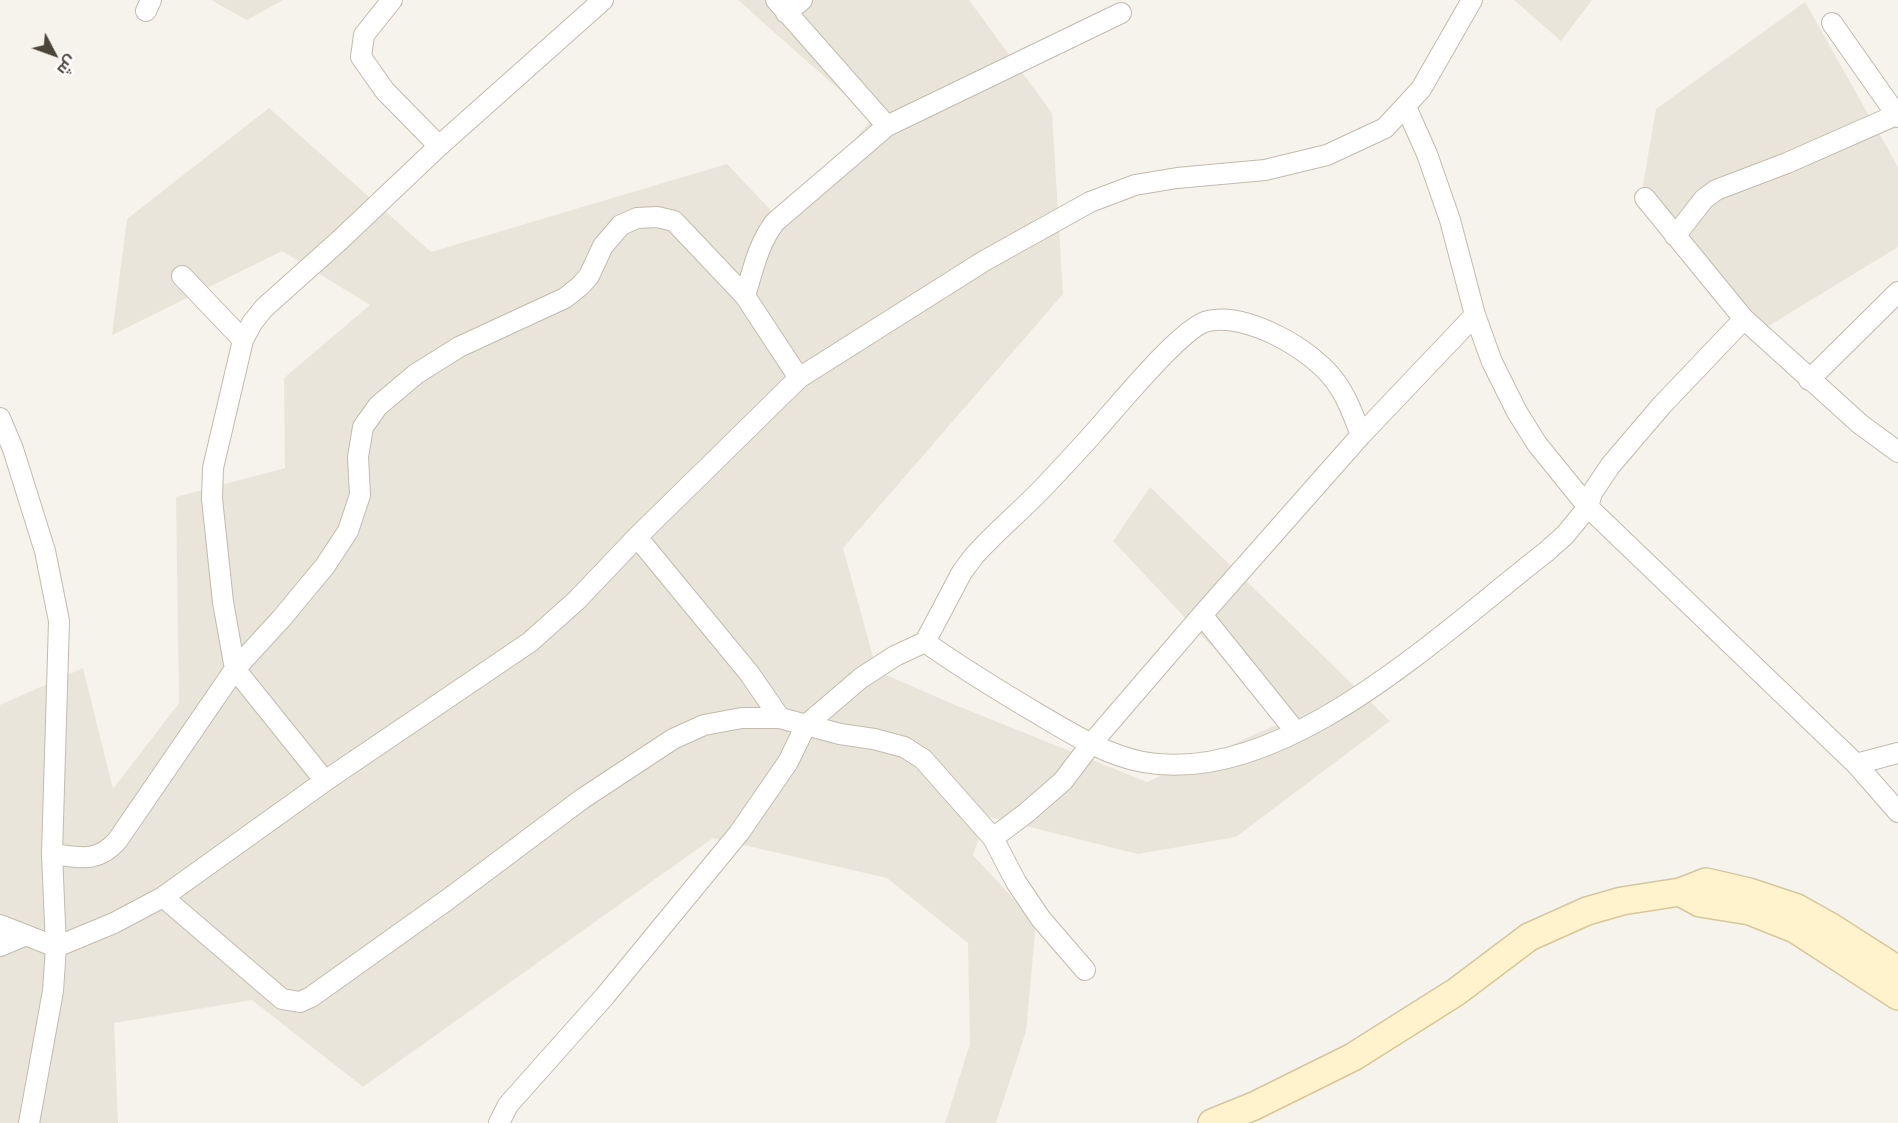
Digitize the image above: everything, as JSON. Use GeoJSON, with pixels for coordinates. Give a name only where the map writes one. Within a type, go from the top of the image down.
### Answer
{"type":"FeatureCollection","features":[{"type":"Feature","properties":{"kind":"street"},"geometry":{"type":"LineString","coordinates":[[392,0],[364,34],[361,57],[386,91],[439,147]]}},
{"type":"Feature","properties":{"kind":"street"},"geometry":{"type":"LineString","coordinates":[[325,781],[235,669],[223,602],[212,499],[213,468],[243,340],[252,323],[264,308],[603,0]]}},
{"type":"Feature","properties":{"kind":"street"},"geometry":{"type":"LineString","coordinates":[[802,0],[781,7],[887,126]]}},
{"type":"Feature","properties":{"kind":"street"},"geometry":{"type":"LineString","coordinates":[[0,925],[56,947],[114,923],[163,897],[325,781],[530,642],[577,600],[637,537],[799,378],[984,261],[1090,202],[1135,185],[1178,178],[1265,170],[1327,155],[1385,128],[1421,88],[1472,0]]}},
{"type":"Feature","properties":{"kind":"street"},"geometry":{"type":"LineString","coordinates":[[745,296],[757,253],[764,237],[775,222],[887,126],[1121,13]]}},
{"type":"Feature","properties":{"kind":"street"},"geometry":{"type":"LineString","coordinates":[[1675,236],[1704,199],[1716,190],[1787,163],[1897,116],[1832,23]]}},
{"type":"Feature","properties":{"kind":"street"},"geometry":{"type":"LineString","coordinates":[[1406,107],[1427,154],[1450,219],[1475,315],[1492,362],[1517,412],[1537,444],[1588,507],[1856,764],[1898,812]]}},
{"type":"Feature","properties":{"kind":"street"},"geometry":{"type":"LineString","coordinates":[[1645,198],[1744,319],[1809,380],[1860,424],[1898,452]]}},
{"type":"Feature","properties":{"kind":"street"},"geometry":{"type":"LineString","coordinates":[[51,854],[87,858],[98,856],[109,850],[235,669],[325,566],[348,531],[360,495],[358,457],[363,427],[378,406],[416,374],[459,347],[565,298],[589,276],[603,246],[621,225],[637,218],[657,217],[674,221],[745,296],[799,378]]}},
{"type":"Feature","properties":{"kind":"street"},"geometry":{"type":"LineString","coordinates":[[182,276],[243,340]]}},
{"type":"Feature","properties":{"kind":"street"},"geometry":{"type":"LineString","coordinates":[[1809,380],[1898,292]]}},
{"type":"Feature","properties":{"kind":"street"},"geometry":{"type":"LineString","coordinates":[[993,838],[1063,781],[1091,744],[1202,615],[1361,435],[1475,315]]}},
{"type":"Feature","properties":{"kind":"street"},"geometry":{"type":"LineString","coordinates":[[925,642],[962,668],[1091,744],[1141,762],[1165,765],[1211,763],[1263,746],[1340,709],[1386,680],[1546,552],[1565,535],[1588,507],[1595,488],[1610,466],[1662,405],[1744,319]]}},
{"type":"Feature","properties":{"kind":"street"},"geometry":{"type":"LineString","coordinates":[[499,1123],[508,1105],[605,996],[739,833],[788,762],[806,725],[861,678],[895,656],[925,642],[962,572],[974,556],[1063,466],[1162,357],[1187,333],[1207,321],[1231,320],[1257,326],[1289,342],[1313,359],[1335,380],[1348,403],[1361,435]]}},
{"type":"Feature","properties":{"kind":"street"},"geometry":{"type":"LineString","coordinates":[[0,418],[13,449],[45,551],[59,621],[51,854],[56,947],[53,991],[29,1123]]}},
{"type":"Feature","properties":{"kind":"street"},"geometry":{"type":"LineString","coordinates":[[637,537],[749,673],[780,718]]}},
{"type":"Feature","properties":{"kind":"street"},"geometry":{"type":"LineString","coordinates":[[1202,615],[1296,732]]}},
{"type":"Feature","properties":{"kind":"street"},"geometry":{"type":"LineString","coordinates":[[163,897],[282,999],[300,1002],[311,997],[437,907],[582,799],[674,739],[704,725],[742,718],[780,718],[904,747],[924,759],[993,838],[1034,910],[1084,970]]}},
{"type":"Feature","properties":{"kind":"street"},"geometry":{"type":"LineString","coordinates":[[1856,764],[1898,753]]}},
{"type":"Feature","properties":{"kind":"street"},"geometry":{"type":"LineString","coordinates":[[1212,1123],[1254,1106],[1353,1057],[1456,992],[1529,938],[1587,911],[1622,901],[1680,892],[1706,882],[1749,892],[1797,908],[1898,970]]}},
{"type":"Feature","properties":{"kind":"street"},"geometry":{"type":"LineString","coordinates":[[1680,892],[1700,903],[1750,911],[1795,929],[1898,996]]}},
{"type":"Feature","properties":{"kind":"street"},"geometry":{"type":"LineString","coordinates":[[0,946],[26,935]]}},
{"type":"Feature","properties":{"kind":"shaded area"},"geometry":{"type":"Polygon","coordinates":[[[211,0],[283,0],[247,20],[211,0]]]}},
{"type":"Feature","properties":{"kind":"shaded area"},"geometry":{"type":"Polygon","coordinates":[[[738,0],[969,0],[1052,113],[1063,294],[843,548],[877,671],[1147,782],[1283,722],[1113,541],[1150,487],[1390,721],[1236,837],[1138,854],[986,816],[973,855],[1036,923],[1026,1031],[996,1123],[945,1123],[970,1044],[968,943],[887,878],[713,838],[363,1087],[252,1000],[114,1023],[118,1123],[0,1123],[0,705],[83,668],[113,789],[179,703],[176,497],[285,468],[284,378],[370,305],[282,251],[112,335],[127,219],[269,108],[431,252],[727,164],[783,223],[872,119],[738,0]]]}},
{"type":"Feature","properties":{"kind":"shaded area"},"geometry":{"type":"Polygon","coordinates":[[[1514,0],[1592,0],[1561,41],[1514,0]]]}},
{"type":"Feature","properties":{"kind":"shaded area"},"geometry":{"type":"Polygon","coordinates":[[[1805,2],[1898,167],[1898,247],[1762,330],[1639,208],[1656,109],[1805,2]]]}}]}
